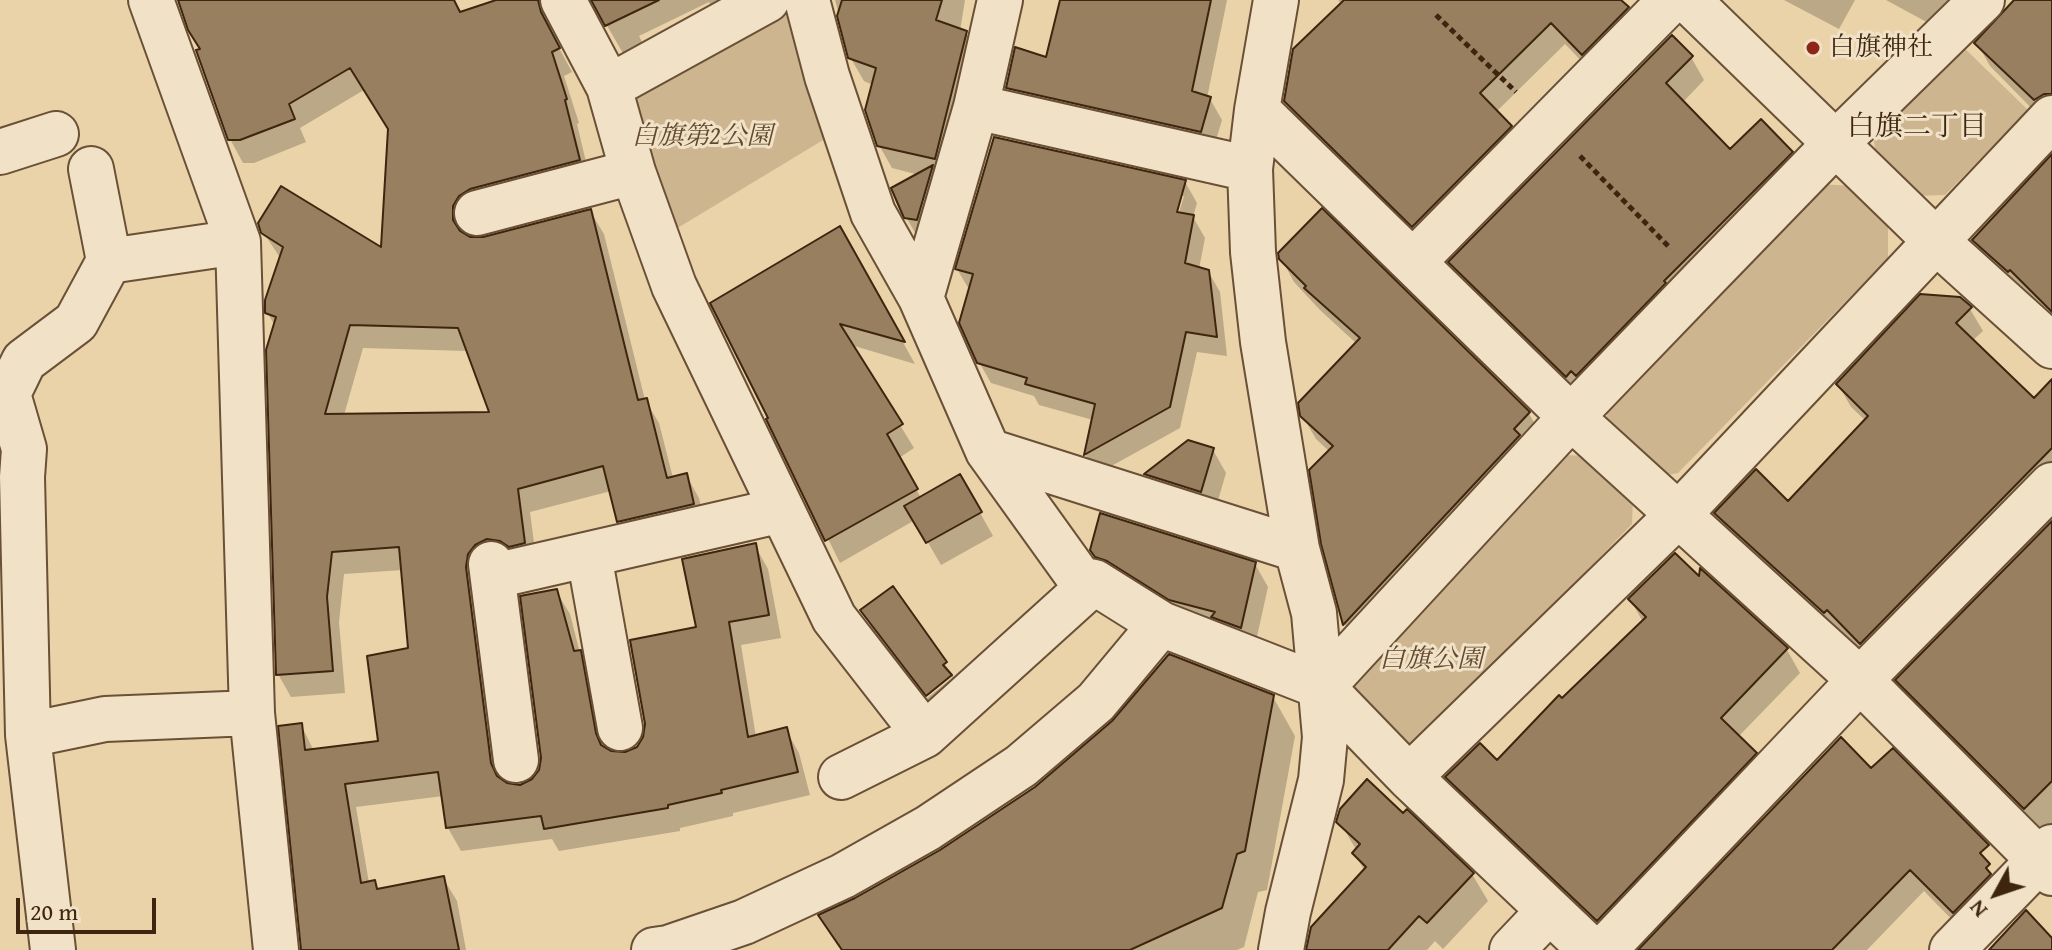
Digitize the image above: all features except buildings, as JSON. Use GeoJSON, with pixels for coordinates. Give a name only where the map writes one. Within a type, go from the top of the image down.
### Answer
{"type":"FeatureCollection","features":[{"type":"Feature","properties":{"kind":"street"},"geometry":{"type":"LineString","coordinates":[[151,0],[238,242],[252,713],[276,950]]}},
{"type":"Feature","properties":{"kind":"street"},"geometry":{"type":"LineString","coordinates":[[563,0],[609,87],[633,172],[674,286],[834,618],[925,735]]}},
{"type":"Feature","properties":{"kind":"street"},"geometry":{"type":"LineString","coordinates":[[609,87],[767,0]]}},
{"type":"Feature","properties":{"kind":"street"},"geometry":{"type":"LineString","coordinates":[[807,0],[827,76],[873,213],[921,298],[988,451],[1080,579],[1094,582],[1161,624],[1322,687],[1409,777],[1591,950]]}},
{"type":"Feature","properties":{"kind":"street"},"geometry":{"type":"LineString","coordinates":[[921,298],[976,107],[1000,0]]}},
{"type":"Feature","properties":{"kind":"street"},"geometry":{"type":"LineString","coordinates":[[1276,0],[1250,169],[1253,252],[1263,342],[1297,549],[1314,613],[1325,737],[1321,780],[1281,950]]}},
{"type":"Feature","properties":{"kind":"street"},"geometry":{"type":"LineString","coordinates":[[1413,262],[1671,0]]}},
{"type":"Feature","properties":{"kind":"street"},"geometry":{"type":"LineString","coordinates":[[1688,0],[1937,242],[2052,346]]}},
{"type":"Feature","properties":{"kind":"street"},"geometry":{"type":"LineString","coordinates":[[1322,687],[1571,417],[1835,144],[1982,0]]}},
{"type":"Feature","properties":{"kind":"street"},"geometry":{"type":"LineString","coordinates":[[976,107],[1250,169]]}},
{"type":"Feature","properties":{"kind":"street"},"geometry":{"type":"LineString","coordinates":[[1257,110],[1571,417],[1860,680],[2048,860],[1952,950]]}},
{"type":"Feature","properties":{"kind":"street"},"geometry":{"type":"LineString","coordinates":[[1409,777],[1679,514],[2052,118]]}},
{"type":"Feature","properties":{"kind":"street"},"geometry":{"type":"LineString","coordinates":[[0,152],[56,134]]}},
{"type":"Feature","properties":{"kind":"street"},"geometry":{"type":"LineString","coordinates":[[53,950],[28,735],[11,481],[24,449],[8,394],[24,361],[76,322],[109,261],[91,169]]}},
{"type":"Feature","properties":{"kind":"street"},"geometry":{"type":"LineString","coordinates":[[477,213],[633,172]]}},
{"type":"Feature","properties":{"kind":"street"},"geometry":{"type":"LineString","coordinates":[[109,261],[238,242]]}},
{"type":"Feature","properties":{"kind":"street"},"geometry":{"type":"LineString","coordinates":[[988,451],[1297,549]]}},
{"type":"Feature","properties":{"kind":"street"},"geometry":{"type":"LineString","coordinates":[[1604,950],[1860,680],[2052,485]]}},
{"type":"Feature","properties":{"kind":"street"},"geometry":{"type":"LineString","coordinates":[[516,760],[493,570],[589,555],[782,510]]}},
{"type":"Feature","properties":{"kind":"street"},"geometry":{"type":"LineString","coordinates":[[589,555],[620,728]]}},
{"type":"Feature","properties":{"kind":"street"},"geometry":{"type":"LineString","coordinates":[[841,777],[925,735],[1094,582]]}},
{"type":"Feature","properties":{"kind":"street"},"geometry":{"type":"LineString","coordinates":[[654,950],[744,922],[843,876],[928,828],[1021,766],[1096,702],[1161,624]]}},
{"type":"Feature","properties":{"kind":"street"},"geometry":{"type":"LineString","coordinates":[[28,735],[105,719],[252,713]]}},
{"type":"Feature","properties":{"kind":"street"},"geometry":{"type":"LineString","coordinates":[[1512,950],[1549,911]]}},
{"type":"Feature","properties":{"kind":"green space","name":"白旗第2公園"},"geometry":{"type":"Polygon","coordinates":[[[797,9],[838,131],[661,238],[621,107],[797,9]]]}},
{"type":"Feature","properties":{"kind":"green space"},"geometry":{"type":"Polygon","coordinates":[[[1957,41],[2028,110],[1945,195],[1913,196],[1876,160],[1873,128],[1957,41]]]}},
{"type":"Feature","properties":{"kind":"green space"},"geometry":{"type":"Polygon","coordinates":[[[1819,184],[1853,186],[1888,219],[1888,258],[1678,473],[1649,478],[1609,438],[1606,406],[1819,184]]]}},
{"type":"Feature","properties":{"kind":"green space","name":"白旗公園"},"geometry":{"type":"Polygon","coordinates":[[[1559,455],[1592,456],[1633,495],[1632,524],[1412,751],[1357,699],[1351,669],[1559,455]]]}},
{"type":"Feature","properties":{"kind":"place","name":"白旗神社"},"geometry":{"type":"Point","coordinates":[1813,48]}},
{"type":"Feature","properties":{"kind":"district","name":"白旗二丁目"},"geometry":{"type":"Point","coordinates":[1917,128]}}]}
